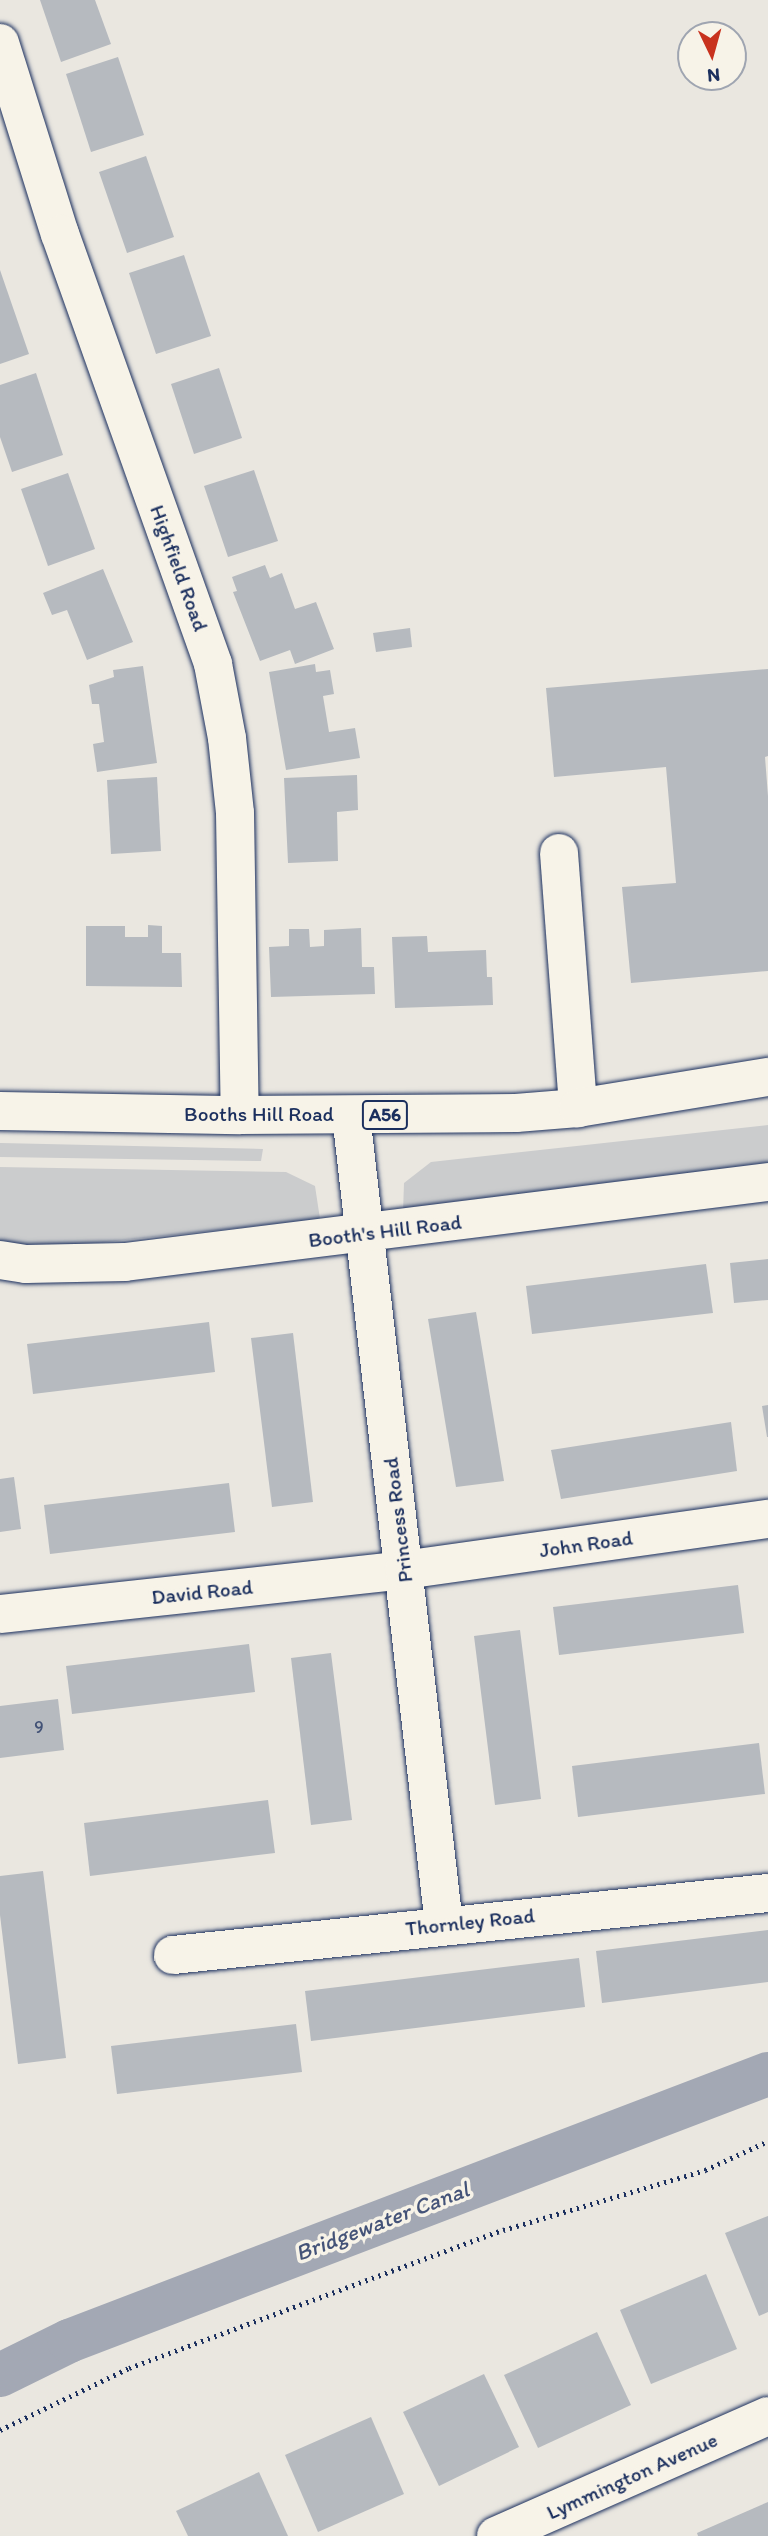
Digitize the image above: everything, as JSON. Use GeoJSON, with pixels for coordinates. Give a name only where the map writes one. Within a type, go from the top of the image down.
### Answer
{"type":"FeatureCollection","features":[{"type":"Feature","properties":{"kind":"street","name":"Highfield Road"},"geometry":{"type":"LineString","coordinates":[[0,43],[60,234],[213,664],[227,738],[235,813],[240,1115]]}},
{"type":"Feature","properties":{"kind":"street"},"geometry":{"type":"LineString","coordinates":[[559,853],[578,1108]]}},
{"type":"Feature","properties":{"kind":"street","name":"Booths Hill Road"},"geometry":{"type":"LineString","coordinates":[[0,1111],[240,1115],[516,1113],[578,1108],[768,1077]]}},
{"type":"Feature","properties":{"kind":"street","name":"Princess Road"},"geometry":{"type":"LineString","coordinates":[[351,1115],[444,1925]]}},
{"type":"Feature","properties":{"kind":"street","name":"Booth's Hill Road"},"geometry":{"type":"LineString","coordinates":[[0,1260],[26,1264],[125,1262],[768,1182]]}},
{"type":"Feature","properties":{"kind":"street","name":"John Road"},"geometry":{"type":"LineString","coordinates":[[404,1570],[768,1519]]}},
{"type":"Feature","properties":{"kind":"street","name":"David Road"},"geometry":{"type":"LineString","coordinates":[[0,1614],[404,1570]]}},
{"type":"Feature","properties":{"kind":"street","name":"Thornley Road"},"geometry":{"type":"LineString","coordinates":[[173,1955],[768,1893]]}},
{"type":"Feature","properties":{"kind":"street","name":"Lymmington Avenue"},"geometry":{"type":"LineString","coordinates":[[496,2536],[768,2416]]}},
{"type":"Feature","properties":{"kind":"path"},"geometry":{"type":"LineString","coordinates":[[0,2430],[129,2368],[503,2230],[705,2170],[768,2141]]}},
{"type":"Feature","properties":{"kind":"shaded area"},"geometry":{"type":"Polygon","coordinates":[[[768,1125],[768,1167],[403,1212],[404,1183],[431,1162],[768,1125]]]}},
{"type":"Feature","properties":{"kind":"shaded area"},"geometry":{"type":"Polygon","coordinates":[[[0,1143],[263,1149],[261,1161],[0,1157],[0,1143]]]}},
{"type":"Feature","properties":{"kind":"shaded area"},"geometry":{"type":"Polygon","coordinates":[[[0,1167],[286,1172],[315,1186],[320,1219],[69,1246],[0,1246],[0,1167]]]}},
{"type":"Feature","properties":{"kind":"building"},"geometry":{"type":"Polygon","coordinates":[[[40,0],[95,0],[111,44],[61,62],[40,0]]]}},
{"type":"Feature","properties":{"kind":"building"},"geometry":{"type":"Polygon","coordinates":[[[118,57],[144,135],[91,152],[66,74],[118,57]]]}},
{"type":"Feature","properties":{"kind":"building"},"geometry":{"type":"Polygon","coordinates":[[[146,156],[174,237],[127,253],[99,172],[146,156]]]}},
{"type":"Feature","properties":{"kind":"building"},"geometry":{"type":"Polygon","coordinates":[[[184,255],[211,336],[156,354],[129,273],[184,255]]]}},
{"type":"Feature","properties":{"kind":"building"},"geometry":{"type":"Polygon","coordinates":[[[0,270],[29,354],[0,364],[0,270]]]}},
{"type":"Feature","properties":{"kind":"building"},"geometry":{"type":"Polygon","coordinates":[[[219,368],[242,438],[194,454],[171,384],[219,368]]]}},
{"type":"Feature","properties":{"kind":"building"},"geometry":{"type":"Polygon","coordinates":[[[36,373],[63,455],[12,472],[0,437],[0,385],[36,373]]]}},
{"type":"Feature","properties":{"kind":"building"},"geometry":{"type":"Polygon","coordinates":[[[254,470],[278,541],[228,557],[204,486],[254,470]]]}},
{"type":"Feature","properties":{"kind":"building"},"geometry":{"type":"Polygon","coordinates":[[[68,473],[95,549],[48,566],[21,489],[68,473]]]}},
{"type":"Feature","properties":{"kind":"building"},"geometry":{"type":"Polygon","coordinates":[[[265,565],[270,578],[282,573],[295,609],[316,602],[334,649],[295,664],[290,650],[260,661],[233,592],[237,591],[232,577],[265,565]]]}},
{"type":"Feature","properties":{"kind":"building"},"geometry":{"type":"Polygon","coordinates":[[[103,569],[133,642],[87,660],[67,610],[52,615],[43,593],[103,569]]]}},
{"type":"Feature","properties":{"kind":"building"},"geometry":{"type":"Polygon","coordinates":[[[410,628],[412,647],[376,652],[373,633],[410,628]]]}},
{"type":"Feature","properties":{"kind":"building"},"geometry":{"type":"Polygon","coordinates":[[[315,664],[316,672],[330,670],[334,694],[323,696],[329,732],[355,728],[360,758],[286,770],[269,672],[315,664]]]}},
{"type":"Feature","properties":{"kind":"building"},"geometry":{"type":"Polygon","coordinates":[[[143,666],[157,763],[97,772],[93,744],[104,742],[99,704],[92,704],[89,685],[114,677],[113,670],[143,666]]]}},
{"type":"Feature","properties":{"kind":"building"},"geometry":{"type":"Polygon","coordinates":[[[768,669],[768,756],[765,757],[768,796],[768,971],[631,983],[622,887],[676,883],[666,767],[554,777],[546,688],[768,669]]]}},
{"type":"Feature","properties":{"kind":"building"},"geometry":{"type":"Polygon","coordinates":[[[357,775],[358,810],[337,812],[338,861],[288,863],[284,778],[357,775]]]}},
{"type":"Feature","properties":{"kind":"building"},"geometry":{"type":"Polygon","coordinates":[[[157,777],[161,851],[111,854],[107,780],[157,777]]]}},
{"type":"Feature","properties":{"kind":"building"},"geometry":{"type":"Polygon","coordinates":[[[148,925],[162,926],[162,953],[181,953],[182,987],[86,986],[86,926],[125,926],[125,937],[148,937],[148,925]]]}},
{"type":"Feature","properties":{"kind":"building"},"geometry":{"type":"Polygon","coordinates":[[[361,928],[362,967],[374,967],[375,994],[271,997],[269,947],[289,946],[289,929],[309,929],[310,947],[324,946],[324,930],[361,928]]]}},
{"type":"Feature","properties":{"kind":"building"},"geometry":{"type":"Polygon","coordinates":[[[427,936],[428,952],[486,950],[487,977],[492,977],[493,1005],[395,1008],[392,937],[427,936]]]}},
{"type":"Feature","properties":{"kind":"building"},"geometry":{"type":"Polygon","coordinates":[[[768,1259],[768,1300],[734,1303],[730,1263],[768,1259]]]}},
{"type":"Feature","properties":{"kind":"building"},"geometry":{"type":"Polygon","coordinates":[[[706,1264],[713,1313],[532,1334],[526,1286],[706,1264]]]}},
{"type":"Feature","properties":{"kind":"building"},"geometry":{"type":"Polygon","coordinates":[[[476,1312],[504,1481],[456,1487],[428,1319],[476,1312]]]}},
{"type":"Feature","properties":{"kind":"building"},"geometry":{"type":"Polygon","coordinates":[[[209,1322],[215,1372],[33,1394],[27,1344],[209,1322]]]}},
{"type":"Feature","properties":{"kind":"building"},"geometry":{"type":"Polygon","coordinates":[[[293,1333],[313,1502],[272,1507],[251,1338],[293,1333]]]}},
{"type":"Feature","properties":{"kind":"building"},"geometry":{"type":"Polygon","coordinates":[[[768,1405],[768,1437],[767,1437],[762,1406],[768,1405]]]}},
{"type":"Feature","properties":{"kind":"building"},"geometry":{"type":"Polygon","coordinates":[[[731,1422],[737,1471],[561,1499],[551,1450],[731,1422]]]}},
{"type":"Feature","properties":{"kind":"building"},"geometry":{"type":"Polygon","coordinates":[[[14,1477],[21,1529],[0,1532],[0,1479],[14,1477]]]}},
{"type":"Feature","properties":{"kind":"building"},"geometry":{"type":"Polygon","coordinates":[[[229,1483],[235,1532],[50,1554],[44,1505],[229,1483]]]}},
{"type":"Feature","properties":{"kind":"building"},"geometry":{"type":"Polygon","coordinates":[[[738,1585],[744,1633],[559,1655],[553,1607],[738,1585]]]}},
{"type":"Feature","properties":{"kind":"building"},"geometry":{"type":"Polygon","coordinates":[[[520,1630],[541,1799],[495,1805],[474,1636],[520,1630]]]}},
{"type":"Feature","properties":{"kind":"building"},"geometry":{"type":"Polygon","coordinates":[[[249,1644],[255,1692],[72,1714],[66,1666],[249,1644]]]}},
{"type":"Feature","properties":{"kind":"building"},"geometry":{"type":"Polygon","coordinates":[[[331,1653],[352,1820],[311,1825],[291,1658],[331,1653]]]}},
{"type":"Feature","properties":{"kind":"building"},"geometry":{"type":"Polygon","coordinates":[[[58,1699],[64,1750],[0,1758],[0,1706],[58,1699]]]}},
{"type":"Feature","properties":{"kind":"building"},"geometry":{"type":"Polygon","coordinates":[[[759,1743],[765,1794],[578,1817],[572,1766],[759,1743]]]}},
{"type":"Feature","properties":{"kind":"building"},"geometry":{"type":"Polygon","coordinates":[[[268,1800],[275,1853],[90,1876],[84,1823],[268,1800]]]}},
{"type":"Feature","properties":{"kind":"building"},"geometry":{"type":"Polygon","coordinates":[[[43,1871],[66,2058],[18,2064],[0,1915],[0,1876],[43,1871]]]}},
{"type":"Feature","properties":{"kind":"building"},"geometry":{"type":"Polygon","coordinates":[[[768,1930],[768,1982],[602,2003],[596,1951],[768,1930]]]}},
{"type":"Feature","properties":{"kind":"building"},"geometry":{"type":"Polygon","coordinates":[[[579,1958],[585,2007],[311,2041],[305,1991],[579,1958]]]}},
{"type":"Feature","properties":{"kind":"building"},"geometry":{"type":"Polygon","coordinates":[[[296,2024],[302,2072],[117,2094],[111,2046],[296,2024]]]}},
{"type":"Feature","properties":{"kind":"building"},"geometry":{"type":"Polygon","coordinates":[[[768,2216],[768,2312],[759,2316],[725,2233],[768,2216]]]}},
{"type":"Feature","properties":{"kind":"building"},"geometry":{"type":"Polygon","coordinates":[[[706,2274],[737,2349],[651,2384],[620,2310],[706,2274]]]}},
{"type":"Feature","properties":{"kind":"building"},"geometry":{"type":"Polygon","coordinates":[[[597,2332],[631,2405],[538,2448],[504,2375],[597,2332]]]}},
{"type":"Feature","properties":{"kind":"building"},"geometry":{"type":"Polygon","coordinates":[[[484,2374],[519,2447],[439,2486],[403,2412],[484,2374]]]}},
{"type":"Feature","properties":{"kind":"building"},"geometry":{"type":"Polygon","coordinates":[[[371,2417],[404,2494],[318,2532],[285,2455],[371,2417]]]}},
{"type":"Feature","properties":{"kind":"building"},"geometry":{"type":"Polygon","coordinates":[[[259,2472],[288,2536],[188,2536],[176,2511],[259,2472]]]}},
{"type":"Feature","properties":{"kind":"building"},"geometry":{"type":"Polygon","coordinates":[[[768,2502],[768,2536],[698,2536],[697,2533],[768,2502]]]}},
{"type":"Feature","properties":{"kind":"waterway","name":"Bridgewater Canal"},"geometry":{"type":"LineString","coordinates":[[0,2375],[69,2341],[768,2074]]}}]}
